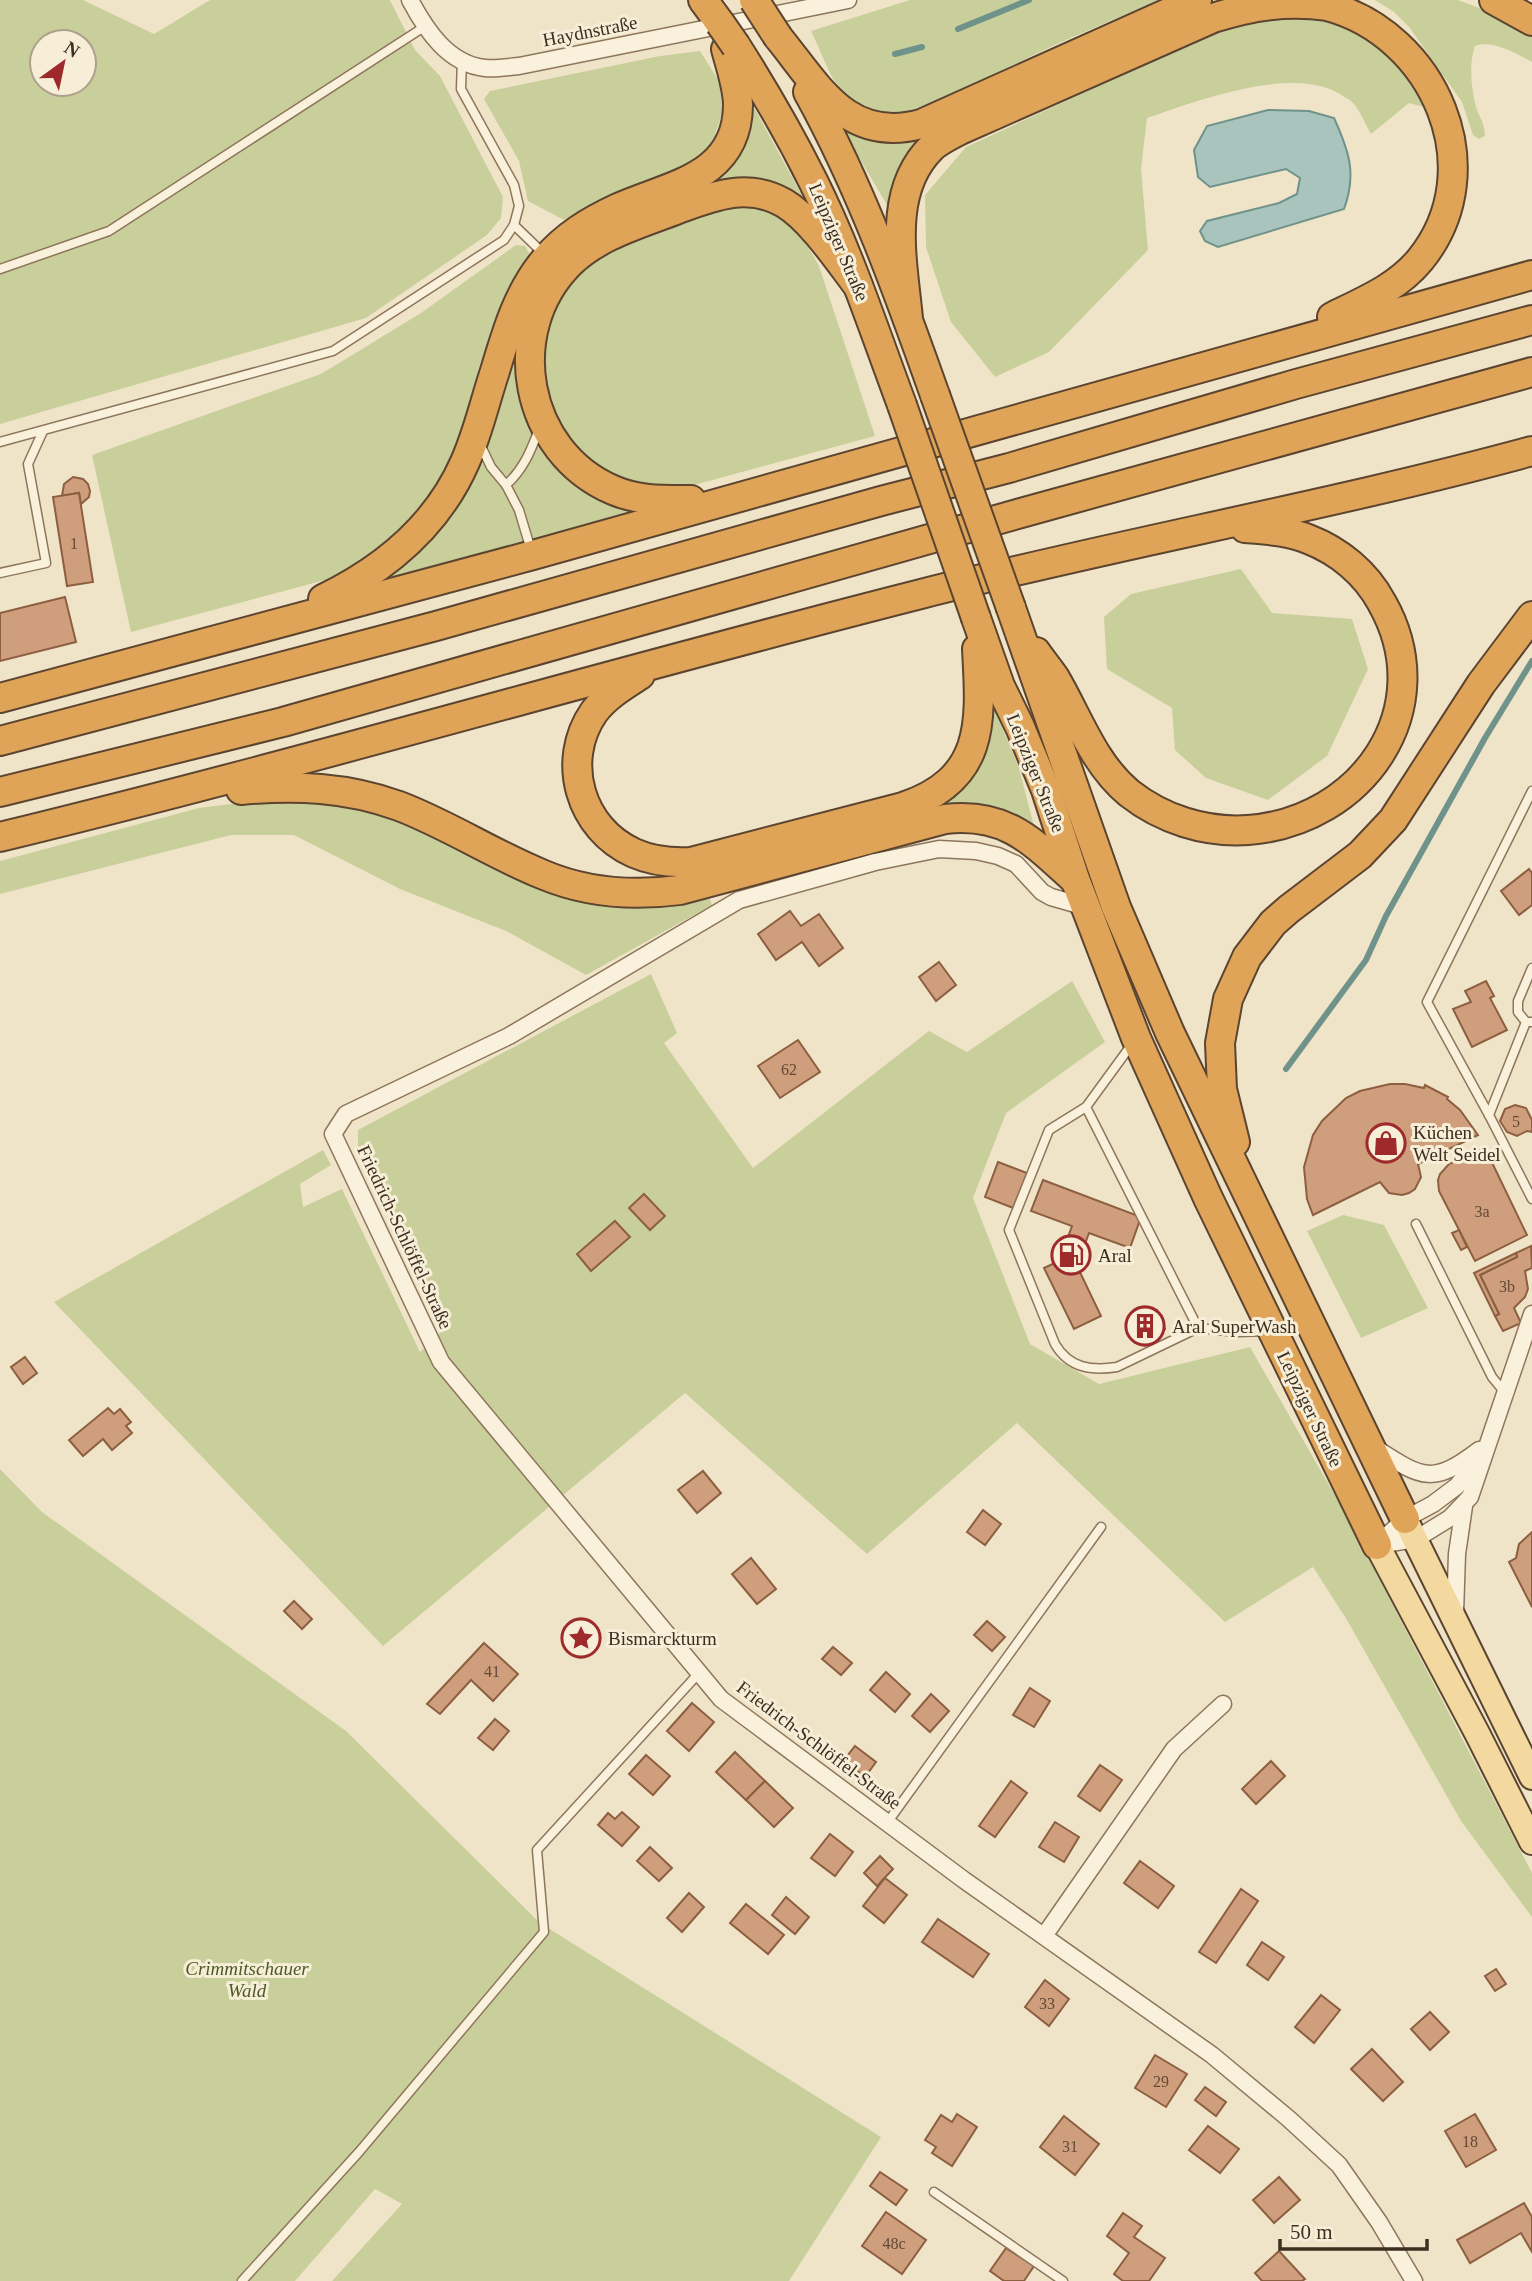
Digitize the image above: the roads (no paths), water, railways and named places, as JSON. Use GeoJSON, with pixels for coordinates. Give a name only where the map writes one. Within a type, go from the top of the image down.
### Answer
{"type":"FeatureCollection","features":[{"type":"Feature","properties":{"kind":"highway","name":"Leipziger Straße"},"geometry":{"type":"LineString","coordinates":[[704,0],[788,132],[814,183],[858,286],[1000,686],[1046,790],[1075,880],[1136,1038],[1168,1112],[1272,1331],[1377,1545]]}},
{"type":"Feature","properties":{"kind":"highway","name":"Leipziger Straße"},"geometry":{"type":"LineString","coordinates":[[754,0],[778,37],[828,129],[875,230],[1116,907],[1170,1033],[1410,1529]]}},
{"type":"Feature","properties":{"kind":"highway"},"geometry":{"type":"LineString","coordinates":[[778,37],[831,103],[843,113],[869,126],[895,129],[921,124],[1196,0]]}},
{"type":"Feature","properties":{"kind":"highway"},"geometry":{"type":"LineString","coordinates":[[1494,0],[1532,21]]}},
{"type":"Feature","properties":{"kind":"highway"},"geometry":{"type":"LineString","coordinates":[[908,319],[900,239],[902,214],[906,189],[918,164],[934,145],[960,130],[1213,18],[1253,5],[1299,1],[1326,5],[1347,12],[1376,28],[1402,48],[1416,65],[1443,112],[1449,130],[1454,169],[1452,188],[1441,226],[1432,244],[1406,275],[1391,287],[1279,344]]}},
{"type":"Feature","properties":{"kind":"highway"},"geometry":{"type":"LineString","coordinates":[[260,628],[345,589],[368,575],[409,543],[427,523],[453,486],[465,461],[507,331],[526,288],[547,257],[569,236],[593,220],[694,178],[715,162],[731,139],[738,116],[737,92],[727,40]]}},
{"type":"Feature","properties":{"kind":"highway"},"geometry":{"type":"LineString","coordinates":[[722,501],[646,499],[611,489],[581,471],[559,449],[536,406],[529,373],[531,336],[545,296],[570,263],[603,239],[717,195],[745,191],[759,193],[796,211],[858,286]]}},
{"type":"Feature","properties":{"kind":"highway"},"geometry":{"type":"LineString","coordinates":[[0,698],[533,555],[1532,275]]}},
{"type":"Feature","properties":{"kind":"highway"},"geometry":{"type":"LineString","coordinates":[[0,741],[436,626],[881,501],[1009,468],[1309,380],[1532,320]]}},
{"type":"Feature","properties":{"kind":"highway"},"geometry":{"type":"LineString","coordinates":[[0,792],[283,722],[1166,472],[1532,372]]}},
{"type":"Feature","properties":{"kind":"highway"},"geometry":{"type":"LineString","coordinates":[[0,837],[168,796],[663,661],[926,593],[1446,474],[1532,451]]}},
{"type":"Feature","properties":{"kind":"highway"},"geometry":{"type":"LineString","coordinates":[[1013,616],[1054,677],[1101,764],[1114,779],[1145,804],[1181,821],[1220,830],[1260,829],[1290,822],[1318,811],[1335,801],[1365,774],[1387,742],[1397,716],[1402,687],[1401,659],[1395,631],[1388,613],[1368,581],[1340,555],[1288,532],[1221,526]]}},
{"type":"Feature","properties":{"kind":"highway"},"geometry":{"type":"LineString","coordinates":[[1247,1193],[1222,1089],[1220,1066],[1223,1021],[1236,978],[1247,957],[1273,923],[1360,855],[1393,820],[1480,684],[1532,616]]}},
{"type":"Feature","properties":{"kind":"highway"},"geometry":{"type":"LineString","coordinates":[[663,661],[618,689],[594,713],[580,743],[577,777],[580,793],[595,821],[618,843],[631,852],[653,860],[691,862],[903,807],[925,798],[946,784],[967,758],[979,724],[976,618]]}},
{"type":"Feature","properties":{"kind":"highway"},"geometry":{"type":"LineString","coordinates":[[168,796],[279,786],[348,792],[423,816],[544,875],[579,886],[614,892],[658,893],[680,890],[945,818],[963,817],[981,818],[1013,828],[1027,837],[1075,880]]}},
{"type":"Feature","properties":{"kind":"main road","name":"Leipziger Straße"},"geometry":{"type":"LineString","coordinates":[[1410,1529],[1532,1777]]}},
{"type":"Feature","properties":{"kind":"main road","name":"Leipziger Straße"},"geometry":{"type":"LineString","coordinates":[[1377,1545],[1532,1843]]}},
{"type":"Feature","properties":{"kind":"street","name":"Haydnstraße"},"geometry":{"type":"LineString","coordinates":[[410,0],[424,27],[442,48],[462,60],[484,68],[519,66],[846,0]]}},
{"type":"Feature","properties":{"kind":"street","name":"Friedrich-Schlöffel-Straße"},"geometry":{"type":"LineString","coordinates":[[1086,907],[1042,892],[1016,864],[998,856],[976,851],[939,849],[875,862],[739,900],[509,1036],[346,1114],[333,1134],[441,1362],[721,1699],[887,1823],[1212,2055],[1289,2119],[1339,2165],[1379,2222],[1415,2281]]}},
{"type":"Feature","properties":{"kind":"street"},"geometry":{"type":"LineString","coordinates":[[1455,1619],[1457,1554],[1464,1506],[1476,1485],[1532,1314]]}},
{"type":"Feature","properties":{"kind":"street"},"geometry":{"type":"LineString","coordinates":[[1367,1443],[1415,1471],[1437,1474],[1451,1470],[1489,1442]]}},
{"type":"Feature","properties":{"kind":"street"},"geometry":{"type":"LineString","coordinates":[[1377,1545],[1410,1529],[1433,1504],[1457,1486],[1489,1442]]}},
{"type":"Feature","properties":{"kind":"street"},"geometry":{"type":"LineString","coordinates":[[1410,1529],[1436,1528],[1464,1506]]}},
{"type":"Feature","properties":{"kind":"street"},"geometry":{"type":"LineString","coordinates":[[1044,1936],[1174,1749],[1223,1703]]}},
{"type":"Feature","properties":{"kind":"lane"},"geometry":{"type":"LineString","coordinates":[[0,269],[109,231],[424,27]]}},
{"type":"Feature","properties":{"kind":"lane"},"geometry":{"type":"LineString","coordinates":[[0,443],[333,351],[504,240],[514,225],[519,206],[514,185],[461,89],[462,60]]}},
{"type":"Feature","properties":{"kind":"lane"},"geometry":{"type":"LineString","coordinates":[[514,225],[547,257]]}},
{"type":"Feature","properties":{"kind":"lane"},"geometry":{"type":"LineString","coordinates":[[506,485],[519,474],[542,421]]}},
{"type":"Feature","properties":{"kind":"lane"},"geometry":{"type":"LineString","coordinates":[[0,573],[46,563],[28,464],[43,430]]}},
{"type":"Feature","properties":{"kind":"lane"},"geometry":{"type":"LineString","coordinates":[[475,433],[491,467],[506,485],[519,510],[533,555]]}},
{"type":"Feature","properties":{"kind":"lane"},"geometry":{"type":"LineString","coordinates":[[1532,791],[1427,1002],[1532,1199]]}},
{"type":"Feature","properties":{"kind":"lane"},"geometry":{"type":"LineString","coordinates":[[1489,1115],[1529,1022],[1518,1012],[1518,1001],[1532,968]]}},
{"type":"Feature","properties":{"kind":"lane"},"geometry":{"type":"LineString","coordinates":[[1136,1038],[1086,1107],[1049,1130],[1009,1230],[1055,1344],[1067,1359],[1079,1366],[1103,1369],[1117,1367],[1198,1328],[1238,1332],[1272,1331]]}},
{"type":"Feature","properties":{"kind":"lane"},"geometry":{"type":"LineString","coordinates":[[1086,1107],[1198,1328]]}},
{"type":"Feature","properties":{"kind":"lane"},"geometry":{"type":"LineString","coordinates":[[1416,1224],[1488,1368],[1506,1394]]}},
{"type":"Feature","properties":{"kind":"lane"},"geometry":{"type":"LineString","coordinates":[[887,1823],[1101,1527]]}},
{"type":"Feature","properties":{"kind":"lane"},"geometry":{"type":"LineString","coordinates":[[242,2281],[359,2152],[544,1932],[537,1850],[699,1673]]}},
{"type":"Feature","properties":{"kind":"lane"},"geometry":{"type":"LineString","coordinates":[[934,2192],[1063,2281]]}},
{"type":"Feature","properties":{"kind":"water"},"geometry":{"type":"Polygon","coordinates":[[[1268,110],[1309,111],[1334,118],[1350,163],[1350,185],[1344,209],[1218,247],[1205,241],[1200,231],[1207,221],[1279,203],[1297,194],[1300,178],[1286,169],[1210,187],[1198,177],[1194,150],[1207,126],[1268,110]]]}},
{"type":"Feature","properties":{"kind":"waterway"},"geometry":{"type":"LineString","coordinates":[[958,29],[1029,0]]}},
{"type":"Feature","properties":{"kind":"waterway"},"geometry":{"type":"LineString","coordinates":[[895,54],[922,47]]}},
{"type":"Feature","properties":{"kind":"waterway"},"geometry":{"type":"LineString","coordinates":[[1286,1069],[1366,960],[1386,916],[1485,738],[1532,661]]}},
{"type":"Feature","properties":{"kind":"place","name":"Küchen Welt Seidel"},"geometry":{"type":"Point","coordinates":[1386,1143]}},
{"type":"Feature","properties":{"kind":"place","name":"Aral"},"geometry":{"type":"Point","coordinates":[1071,1255]}},
{"type":"Feature","properties":{"kind":"place","name":"Aral SuperWash"},"geometry":{"type":"Point","coordinates":[1145,1326]}},
{"type":"Feature","properties":{"kind":"place","name":"Bismarckturm"},"geometry":{"type":"Point","coordinates":[581,1638]}},
{"type":"Feature","properties":{"kind":"park label","name":"Crimmitschauer Wald"},"geometry":{"type":"Point","coordinates":[247,1979]}}]}
